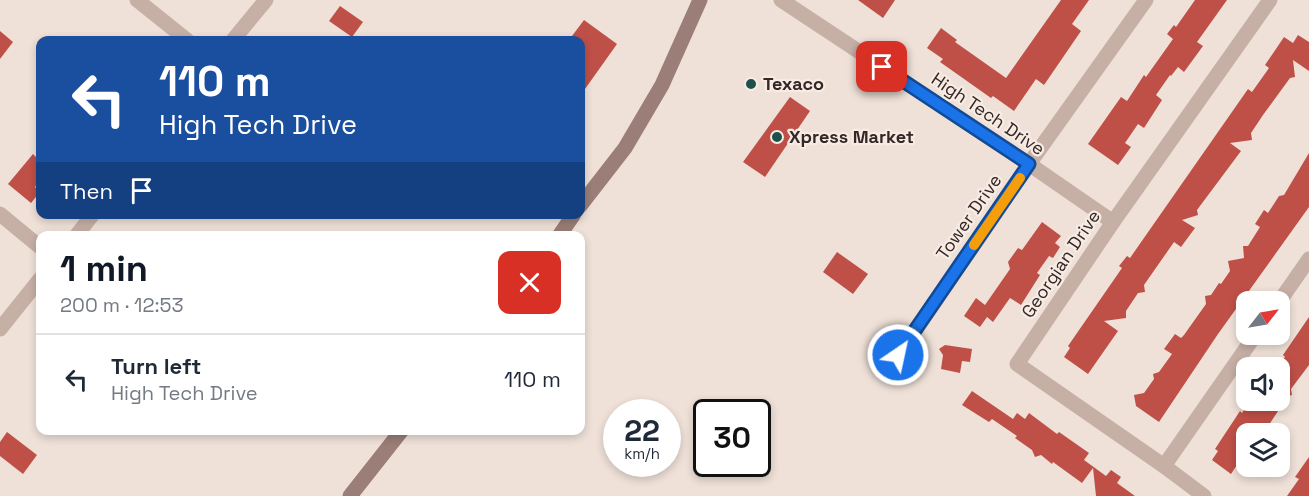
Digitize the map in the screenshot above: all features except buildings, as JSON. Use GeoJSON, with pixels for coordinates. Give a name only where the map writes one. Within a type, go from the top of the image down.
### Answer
{"type":"FeatureCollection","features":[{"type":"Feature","properties":{"kind":"main road"},"geometry":{"type":"LineString","coordinates":[[585,200],[625,148],[662,85],[700,0]]}},
{"type":"Feature","properties":{"kind":"main road"},"geometry":{"type":"LineString","coordinates":[[350,496],[398,435]]}},
{"type":"Feature","properties":{"kind":"street"},"geometry":{"type":"LineString","coordinates":[[137,0],[182,36]]}},
{"type":"Feature","properties":{"kind":"street"},"geometry":{"type":"LineString","coordinates":[[236,36],[266,0]]}},
{"type":"Feature","properties":{"kind":"street","name":"High Tech Drive"},"geometry":{"type":"LineString","coordinates":[[780,0],[1113,222]]}},
{"type":"Feature","properties":{"kind":"street","name":"Tower Drive"},"geometry":{"type":"LineString","coordinates":[[889,369],[1029,164],[1146,0]]}},
{"type":"Feature","properties":{"kind":"street","name":"Georgian Drive"},"geometry":{"type":"LineString","coordinates":[[1204,496],[1017,364],[1113,222],[1270,0]]}},
{"type":"Feature","properties":{"kind":"street"},"geometry":{"type":"LineString","coordinates":[[0,214],[36,244]]}},
{"type":"Feature","properties":{"kind":"street"},"geometry":{"type":"LineString","coordinates":[[80,231],[89,219]]}},
{"type":"Feature","properties":{"kind":"street"},"geometry":{"type":"LineString","coordinates":[[1287,291],[1309,259]]}},
{"type":"Feature","properties":{"kind":"street"},"geometry":{"type":"LineString","coordinates":[[0,329],[36,284]]}},
{"type":"Feature","properties":{"kind":"street"},"geometry":{"type":"LineString","coordinates":[[1164,466],[1248,345]]}},
{"type":"Feature","properties":{"kind":"slow traffic"},"geometry":{"type":"LineString","coordinates":[[974,245],[1020,178]]}},
{"type":"Feature","properties":{"kind":"place","name":"Texaco"},"geometry":{"type":"Point","coordinates":[751,84]}},
{"type":"Feature","properties":{"kind":"place","name":"Xpress Market"},"geometry":{"type":"Point","coordinates":[777,137]}},
{"type":"Feature","properties":{"kind":"route"},"geometry":{"type":"LineString","coordinates":[[882,67],[1029,164],[898,355]]}}]}
